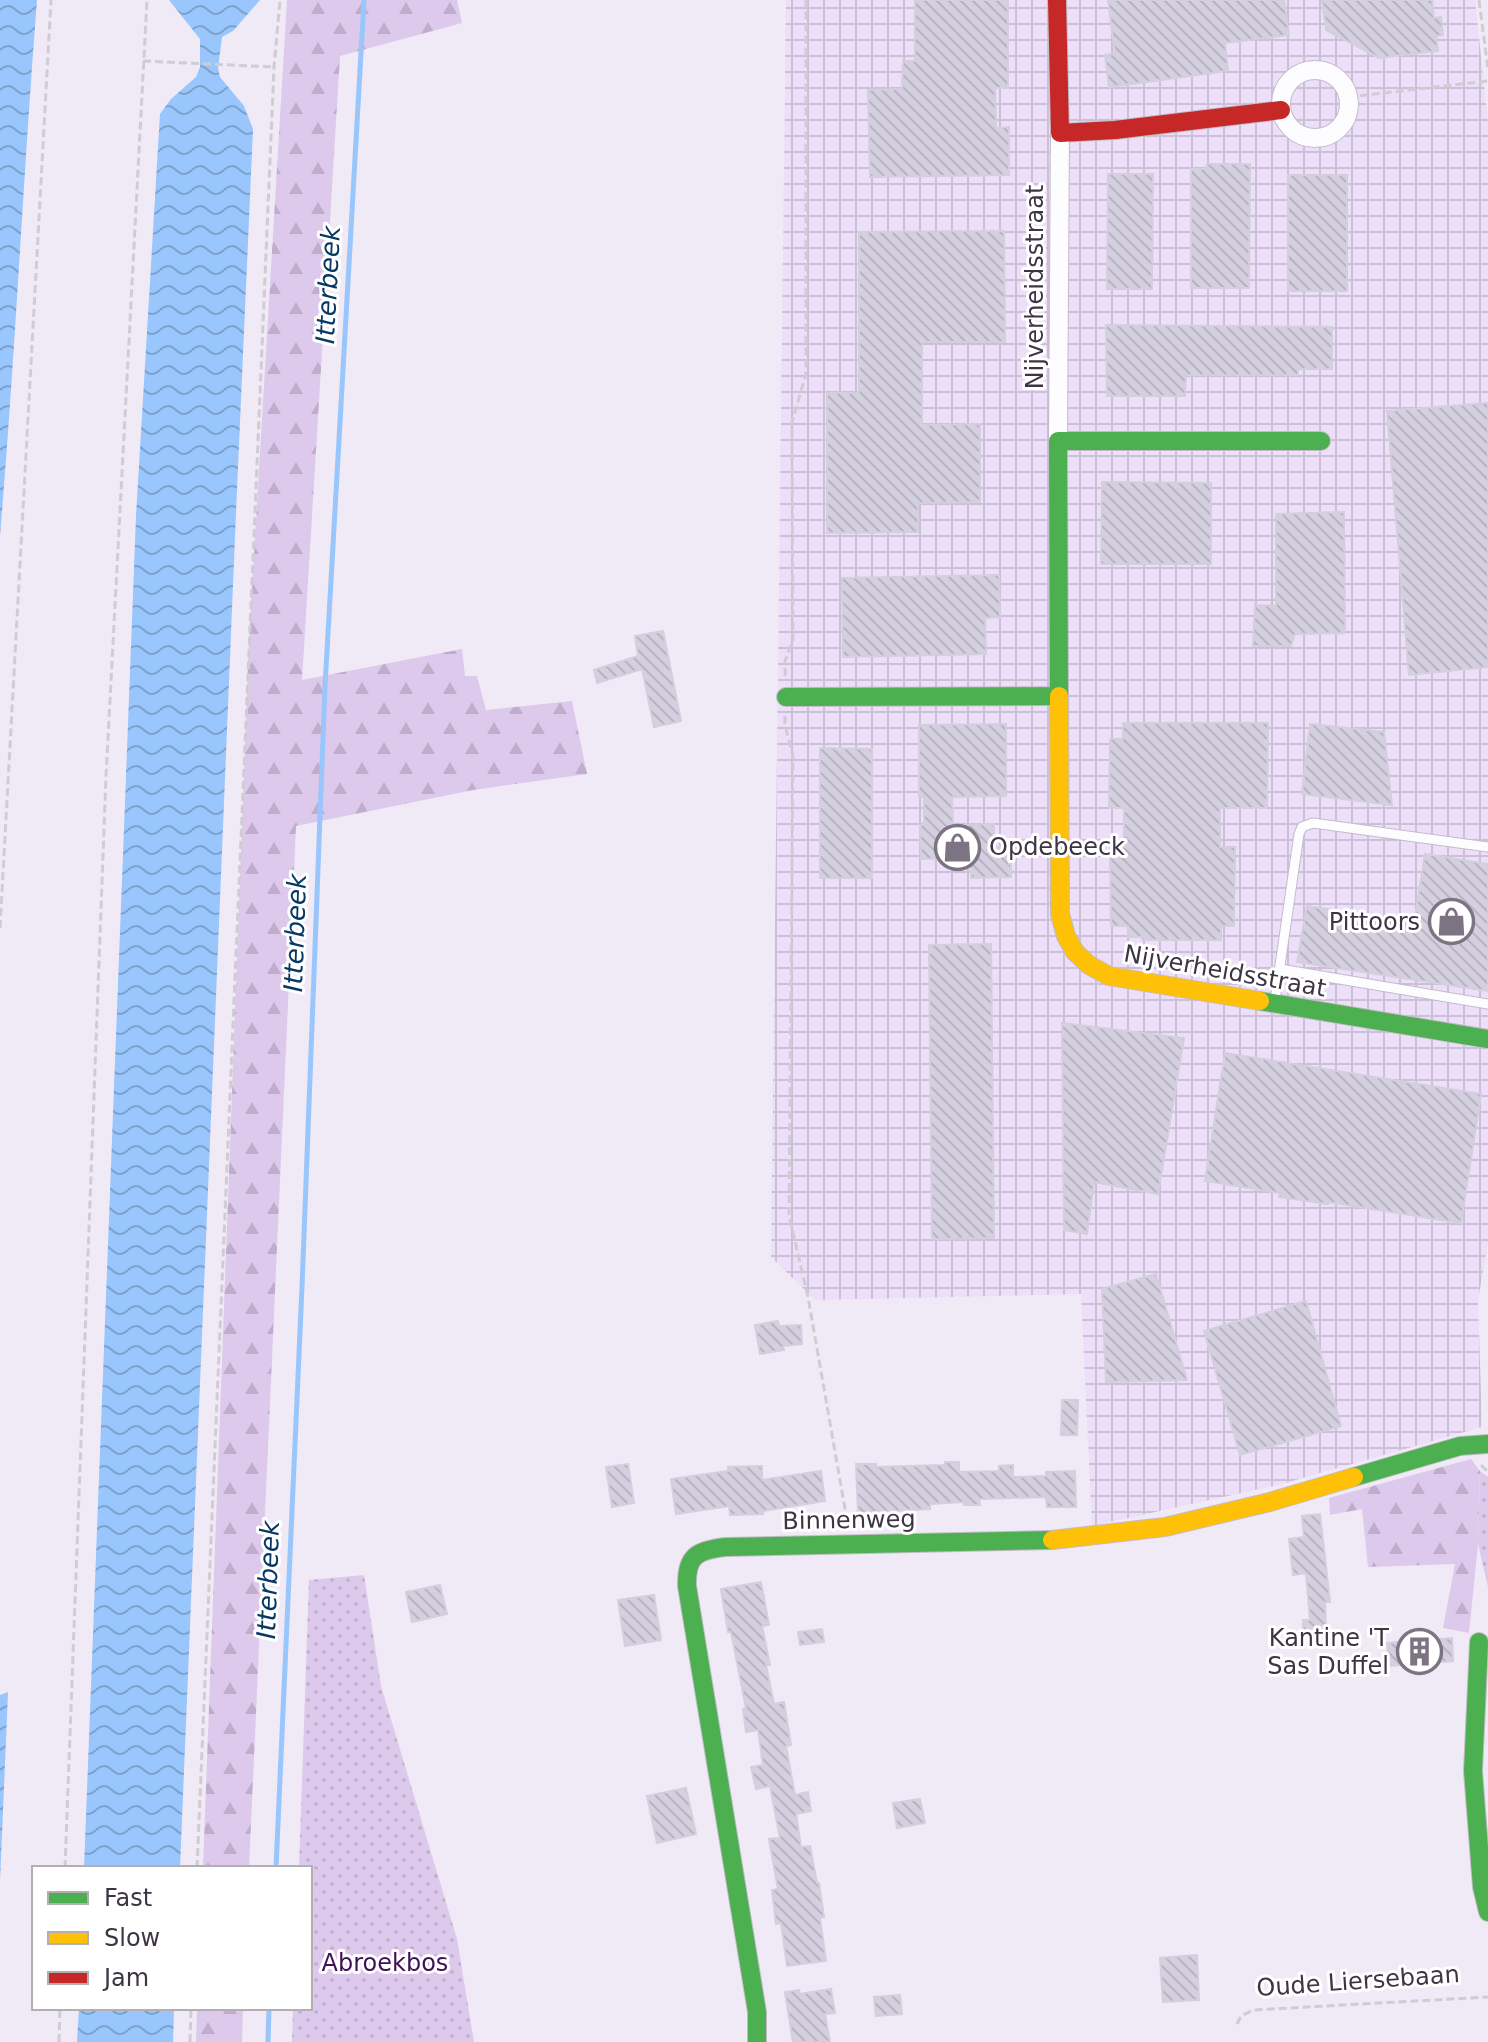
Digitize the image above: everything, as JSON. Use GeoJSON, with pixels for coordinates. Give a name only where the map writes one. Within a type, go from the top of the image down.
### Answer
{"type":"FeatureCollection","features":[{"type":"Feature","properties":{"kind":"street","name":"Nijverheidsstraat"},"geometry":{"type":"LineString","coordinates":[[1057,0],[1060,133],[1060,914],[1064,936],[1073,951],[1091,967],[1109,976],[1488,1039]]}},
{"type":"Feature","properties":{"kind":"street"},"geometry":{"type":"LineString","coordinates":[[1308,70],[1329,73],[1338,79],[1348,97],[1344,120],[1337,130],[1327,136],[1303,136],[1285,121],[1281,110],[1284,89],[1298,74],[1308,70]]}},
{"type":"Feature","properties":{"kind":"street"},"geometry":{"type":"LineString","coordinates":[[1060,133],[1115,130],[1281,110]]}},
{"type":"Feature","properties":{"kind":"street"},"geometry":{"type":"LineString","coordinates":[[1058,441],[1321,441]]}},
{"type":"Feature","properties":{"kind":"street"},"geometry":{"type":"LineString","coordinates":[[786,697],[1059,696]]}},
{"type":"Feature","properties":{"kind":"street","name":"Binnenweg"},"geometry":{"type":"LineString","coordinates":[[757,2042],[757,2012],[687,1586],[687,1568],[693,1557],[706,1549],[1050,1540],[1165,1527],[1270,1502],[1460,1446],[1488,1444]]}},
{"type":"Feature","properties":{"kind":"street"},"geometry":{"type":"LineString","coordinates":[[1479,1642],[1473,1771],[1482,1887],[1488,1912]]}},
{"type":"Feature","properties":{"kind":"lane"},"geometry":{"type":"LineString","coordinates":[[1275,1004],[1302,827],[1313,823],[1488,847]]}},
{"type":"Feature","properties":{"kind":"lane"},"geometry":{"type":"LineString","coordinates":[[1280,969],[1488,1004]]}},
{"type":"Feature","properties":{"kind":"path"},"geometry":{"type":"LineString","coordinates":[[0,928],[51,0]]}},
{"type":"Feature","properties":{"kind":"path"},"geometry":{"type":"LineString","coordinates":[[65,1866],[106,776],[147,0]]}},
{"type":"Feature","properties":{"kind":"path"},"geometry":{"type":"LineString","coordinates":[[197,1866],[274,67],[280,0]]}},
{"type":"Feature","properties":{"kind":"path"},"geometry":{"type":"LineString","coordinates":[[806,0],[806,374],[792,422],[793,640],[785,661],[785,725],[793,756],[789,1215],[808,1297],[851,1544]]}},
{"type":"Feature","properties":{"kind":"path"},"geometry":{"type":"LineString","coordinates":[[1479,0],[1488,69]]}},
{"type":"Feature","properties":{"kind":"path"},"geometry":{"type":"LineString","coordinates":[[143,61],[274,67]]}},
{"type":"Feature","properties":{"kind":"path"},"geometry":{"type":"LineString","coordinates":[[1348,97],[1488,81]]}},
{"type":"Feature","properties":{"kind":"path","name":"Oude Liersebaan"},"geometry":{"type":"LineString","coordinates":[[1237,2024],[1241,2016],[1253,2010],[1488,1997]]}},
{"type":"Feature","properties":{"kind":"path"},"geometry":{"type":"LineString","coordinates":[[59,2042],[60,2010]]}},
{"type":"Feature","properties":{"kind":"path"},"geometry":{"type":"LineString","coordinates":[[190,2042],[191,2010]]}},
{"type":"Feature","properties":{"kind":"shaded area"},"geometry":{"type":"Polygon","coordinates":[[[786,0],[1475,0],[1488,122],[1488,1243],[1478,1300],[1482,1427],[1282,1484],[1092,1526],[1081,1294],[815,1300],[771,1257],[786,0]]]}},
{"type":"Feature","properties":{"kind":"green space"},"geometry":{"type":"Polygon","coordinates":[[[287,0],[457,0],[462,23],[340,56],[302,680],[462,649],[465,676],[477,676],[486,710],[572,701],[587,774],[473,790],[296,826],[249,1866],[203,1866],[249,637],[287,0]]]}},
{"type":"Feature","properties":{"kind":"green space"},"geometry":{"type":"Polygon","coordinates":[[[1471,1459],[1480,1471],[1478,1544],[1469,1633],[1443,1628],[1455,1564],[1368,1567],[1362,1509],[1330,1515],[1329,1498],[1471,1459]]]}},
{"type":"Feature","properties":{"kind":"green space"},"geometry":{"type":"Polygon","coordinates":[[[1480,1471],[1488,1477],[1488,1587],[1478,1544],[1480,1471]]]}},
{"type":"Feature","properties":{"kind":"green space","name":"Abroekbos"},"geometry":{"type":"Polygon","coordinates":[[[364,1575],[381,1686],[457,1939],[474,2042],[292,2042],[293,2010],[312,2010],[312,1866],[299,1866],[309,1580],[364,1575]]]}},
{"type":"Feature","properties":{"kind":"green space"},"geometry":{"type":"Polygon","coordinates":[[[197,2010],[243,2010],[242,2042],[196,2042],[197,2010]]]}},
{"type":"Feature","properties":{"kind":"water"},"geometry":{"type":"Polygon","coordinates":[[[0,0],[37,0],[0,536],[0,0]]]}},
{"type":"Feature","properties":{"kind":"water"},"geometry":{"type":"Polygon","coordinates":[[[169,0],[260,0],[233,31],[222,37],[218,68],[220,77],[244,106],[253,129],[180,1866],[84,1866],[136,516],[160,114],[171,99],[196,77],[200,67],[200,39],[169,0]]]}},
{"type":"Feature","properties":{"kind":"water"},"geometry":{"type":"Polygon","coordinates":[[[8,1692],[0,1882],[0,1695],[8,1692]]]}},
{"type":"Feature","properties":{"kind":"water"},"geometry":{"type":"Polygon","coordinates":[[[79,2010],[174,2010],[173,2042],[77,2042],[79,2010]]]}},
{"type":"Feature","properties":{"kind":"building"},"geometry":{"type":"Polygon","coordinates":[[[915,0],[1008,0],[1008,88],[995,88],[996,128],[1009,127],[1009,175],[870,177],[868,90],[902,89],[903,61],[915,61],[915,0]]]}},
{"type":"Feature","properties":{"kind":"building"},"geometry":{"type":"Polygon","coordinates":[[[1108,0],[1284,0],[1289,35],[1225,43],[1228,71],[1109,87],[1105,55],[1115,54],[1108,0]]]}},
{"type":"Feature","properties":{"kind":"building"},"geometry":{"type":"Polygon","coordinates":[[[1322,0],[1432,0],[1434,18],[1441,17],[1443,35],[1436,36],[1438,51],[1379,58],[1326,30],[1322,0]]]}},
{"type":"Feature","properties":{"kind":"building"},"geometry":{"type":"Polygon","coordinates":[[[1207,164],[1250,164],[1249,288],[1191,288],[1191,169],[1206,169],[1207,164]]]}},
{"type":"Feature","properties":{"kind":"building"},"geometry":{"type":"Polygon","coordinates":[[[1108,174],[1153,174],[1152,289],[1107,289],[1108,174]]]}},
{"type":"Feature","properties":{"kind":"building"},"geometry":{"type":"Polygon","coordinates":[[[1288,175],[1347,175],[1347,291],[1288,291],[1288,175]]]}},
{"type":"Feature","properties":{"kind":"building"},"geometry":{"type":"Polygon","coordinates":[[[1004,231],[1005,342],[922,342],[922,425],[980,424],[980,502],[918,503],[918,532],[827,533],[827,393],[859,393],[859,232],[1004,231]]]}},
{"type":"Feature","properties":{"kind":"building"},"geometry":{"type":"Polygon","coordinates":[[[1106,325],[1332,327],[1332,369],[1298,369],[1298,375],[1186,375],[1185,396],[1107,396],[1106,325]]]}},
{"type":"Feature","properties":{"kind":"building"},"geometry":{"type":"Polygon","coordinates":[[[1488,403],[1488,667],[1409,675],[1387,411],[1488,403]]]}},
{"type":"Feature","properties":{"kind":"building"},"geometry":{"type":"Polygon","coordinates":[[[1102,482],[1211,483],[1211,564],[1101,564],[1102,482]]]}},
{"type":"Feature","properties":{"kind":"building"},"geometry":{"type":"Polygon","coordinates":[[[1344,512],[1345,633],[1295,634],[1291,646],[1253,646],[1255,605],[1276,606],[1276,514],[1344,512]]]}},
{"type":"Feature","properties":{"kind":"building"},"geometry":{"type":"Polygon","coordinates":[[[999,575],[1000,617],[985,618],[986,654],[843,657],[842,578],[999,575]]]}},
{"type":"Feature","properties":{"kind":"building"},"geometry":{"type":"Polygon","coordinates":[[[663,631],[681,721],[654,727],[642,669],[597,683],[594,670],[638,656],[635,636],[663,631]]]}},
{"type":"Feature","properties":{"kind":"building"},"geometry":{"type":"Polygon","coordinates":[[[1123,723],[1268,723],[1267,808],[1220,808],[1220,847],[1235,847],[1234,926],[1221,926],[1221,940],[1142,940],[1142,937],[1128,937],[1128,926],[1111,926],[1110,847],[1124,847],[1124,808],[1109,808],[1110,739],[1123,739],[1123,723]]]}},
{"type":"Feature","properties":{"kind":"building"},"geometry":{"type":"Polygon","coordinates":[[[1006,724],[1006,796],[952,797],[953,825],[994,824],[994,847],[1002,847],[1002,855],[1008,855],[1011,877],[971,878],[971,865],[965,866],[965,858],[921,859],[920,825],[924,825],[924,797],[919,797],[919,725],[1006,724]]]}},
{"type":"Feature","properties":{"kind":"building"},"geometry":{"type":"Polygon","coordinates":[[[1310,724],[1384,732],[1392,805],[1302,794],[1310,724]]]}},
{"type":"Feature","properties":{"kind":"building"},"geometry":{"type":"Polygon","coordinates":[[[820,748],[872,749],[872,878],[820,878],[820,748]]]}},
{"type":"Feature","properties":{"kind":"building","name":"Pittoors"},"geometry":{"type":"Polygon","coordinates":[[[1425,854],[1488,864],[1488,991],[1297,962],[1307,906],[1414,923],[1425,854]]]}},
{"type":"Feature","properties":{"kind":"building"},"geometry":{"type":"Polygon","coordinates":[[[991,944],[994,1238],[932,1239],[929,945],[991,944]]]}},
{"type":"Feature","properties":{"kind":"building"},"geometry":{"type":"Polygon","coordinates":[[[1062,1023],[1184,1038],[1158,1194],[1094,1182],[1087,1234],[1064,1230],[1062,1023]]]}},
{"type":"Feature","properties":{"kind":"building"},"geometry":{"type":"Polygon","coordinates":[[[1225,1053],[1481,1094],[1461,1223],[1279,1197],[1280,1193],[1205,1181],[1225,1053]]]}},
{"type":"Feature","properties":{"kind":"building"},"geometry":{"type":"Polygon","coordinates":[[[1156,1274],[1187,1380],[1106,1382],[1102,1289],[1156,1274]]]}},
{"type":"Feature","properties":{"kind":"building"},"geometry":{"type":"Polygon","coordinates":[[[1306,1301],[1341,1426],[1240,1455],[1204,1331],[1306,1301]]]}},
{"type":"Feature","properties":{"kind":"building"},"geometry":{"type":"Polygon","coordinates":[[[778,1321],[779,1326],[801,1325],[802,1344],[783,1346],[784,1350],[760,1354],[755,1325],[778,1321]]]}},
{"type":"Feature","properties":{"kind":"building"},"geometry":{"type":"Polygon","coordinates":[[[1062,1400],[1078,1400],[1077,1435],[1061,1435],[1062,1400]]]}},
{"type":"Feature","properties":{"kind":"building"},"geometry":{"type":"Polygon","coordinates":[[[945,1462],[959,1462],[959,1472],[999,1471],[999,1466],[1013,1465],[1013,1477],[1075,1471],[1076,1507],[1047,1507],[1046,1497],[979,1499],[980,1505],[964,1505],[964,1502],[930,1504],[930,1509],[858,1513],[856,1464],[876,1464],[876,1467],[945,1465],[945,1462]]]}},
{"type":"Feature","properties":{"kind":"building"},"geometry":{"type":"Polygon","coordinates":[[[628,1464],[634,1503],[612,1507],[606,1467],[628,1464]]]}},
{"type":"Feature","properties":{"kind":"building"},"geometry":{"type":"Polygon","coordinates":[[[762,1466],[762,1480],[821,1471],[825,1501],[763,1511],[763,1514],[730,1515],[729,1506],[676,1514],[671,1479],[728,1471],[728,1467],[762,1466]]]}},
{"type":"Feature","properties":{"kind":"building"},"geometry":{"type":"Polygon","coordinates":[[[1320,1514],[1330,1602],[1325,1602],[1326,1632],[1303,1633],[1303,1620],[1310,1620],[1306,1573],[1293,1575],[1289,1539],[1304,1537],[1302,1516],[1320,1514]]]}},
{"type":"Feature","properties":{"kind":"building"},"geometry":{"type":"Polygon","coordinates":[[[761,1582],[769,1625],[762,1626],[770,1665],[766,1665],[774,1704],[784,1702],[791,1745],[786,1746],[795,1795],[808,1792],[811,1811],[796,1814],[801,1847],[810,1846],[824,1917],[820,1918],[826,1961],[787,1966],[781,1923],[776,1924],[772,1890],[778,1889],[769,1839],[780,1838],[770,1786],[756,1789],[751,1767],[763,1765],[758,1730],[746,1732],[743,1709],[746,1708],[721,1589],[761,1582]]]}},
{"type":"Feature","properties":{"kind":"building"},"geometry":{"type":"Polygon","coordinates":[[[440,1585],[447,1614],[412,1622],[406,1592],[440,1585]]]}},
{"type":"Feature","properties":{"kind":"building"},"geometry":{"type":"Polygon","coordinates":[[[654,1595],[661,1640],[625,1646],[618,1600],[654,1595]]]}},
{"type":"Feature","properties":{"kind":"building"},"geometry":{"type":"Polygon","coordinates":[[[822,1629],[824,1642],[800,1645],[798,1632],[822,1629]]]}},
{"type":"Feature","properties":{"kind":"building","name":"Kantine 'T Sas Duffel"},"geometry":{"type":"Polygon","coordinates":[[[1452,1638],[1453,1661],[1389,1666],[1387,1643],[1452,1638]]]}},
{"type":"Feature","properties":{"kind":"building"},"geometry":{"type":"Polygon","coordinates":[[[686,1788],[696,1834],[657,1843],[647,1796],[686,1788]]]}},
{"type":"Feature","properties":{"kind":"building"},"geometry":{"type":"Polygon","coordinates":[[[920,1799],[925,1823],[897,1828],[893,1803],[920,1799]]]}},
{"type":"Feature","properties":{"kind":"building"},"geometry":{"type":"Polygon","coordinates":[[[1197,1955],[1199,2000],[1163,2002],[1160,1958],[1197,1955]]]}},
{"type":"Feature","properties":{"kind":"building"},"geometry":{"type":"Polygon","coordinates":[[[831,1989],[835,2013],[825,2014],[830,2042],[793,2042],[785,1992],[799,1990],[800,1994],[831,1989]]]}},
{"type":"Feature","properties":{"kind":"building"},"geometry":{"type":"Polygon","coordinates":[[[900,1995],[902,2014],[876,2016],[874,1997],[900,1995]]]}},
{"type":"Feature","properties":{"kind":"waterway","name":"Itterbeek"},"geometry":{"type":"LineString","coordinates":[[276,1866],[325,686],[364,0]]}},
{"type":"Feature","properties":{"kind":"waterway","name":"Itterbeek"},"geometry":{"type":"LineString","coordinates":[[268,2042],[269,2010]]}},
{"type":"Feature","properties":{"kind":"traffic: fast"},"geometry":{"type":"LineString","coordinates":[[786,697],[1059,696],[1058,441],[1321,441]]}},
{"type":"Feature","properties":{"kind":"traffic: fast"},"geometry":{"type":"LineString","coordinates":[[1260,1001],[1488,1039]]}},
{"type":"Feature","properties":{"kind":"traffic: fast"},"geometry":{"type":"LineString","coordinates":[[1354,1477],[1460,1446],[1488,1444]]}},
{"type":"Feature","properties":{"kind":"traffic: fast"},"geometry":{"type":"LineString","coordinates":[[757,2042],[757,2012],[687,1586],[691,1561],[708,1550],[726,1547],[1052,1540]]}},
{"type":"Feature","properties":{"kind":"traffic: fast"},"geometry":{"type":"LineString","coordinates":[[1479,1642],[1473,1771],[1482,1887],[1488,1912]]}},
{"type":"Feature","properties":{"kind":"traffic: slow"},"geometry":{"type":"LineString","coordinates":[[1059,696],[1060,914],[1066,936],[1075,952],[1089,965],[1109,976],[1260,1001]]}},
{"type":"Feature","properties":{"kind":"traffic: slow"},"geometry":{"type":"LineString","coordinates":[[1052,1540],[1165,1527],[1270,1502],[1354,1477]]}},
{"type":"Feature","properties":{"kind":"traffic: jam"},"geometry":{"type":"LineString","coordinates":[[1057,0],[1060,133],[1115,130],[1281,110]]}},
{"type":"Feature","properties":{"kind":"place","name":"Opdebeeck"},"geometry":{"type":"Point","coordinates":[958,847]}},
{"type":"Feature","properties":{"kind":"place","name":"Pittoors"},"geometry":{"type":"Point","coordinates":[1451,922]}},
{"type":"Feature","properties":{"kind":"place","name":"Kantine 'T Sas Duffel"},"geometry":{"type":"Point","coordinates":[1420,1652]}}]}
